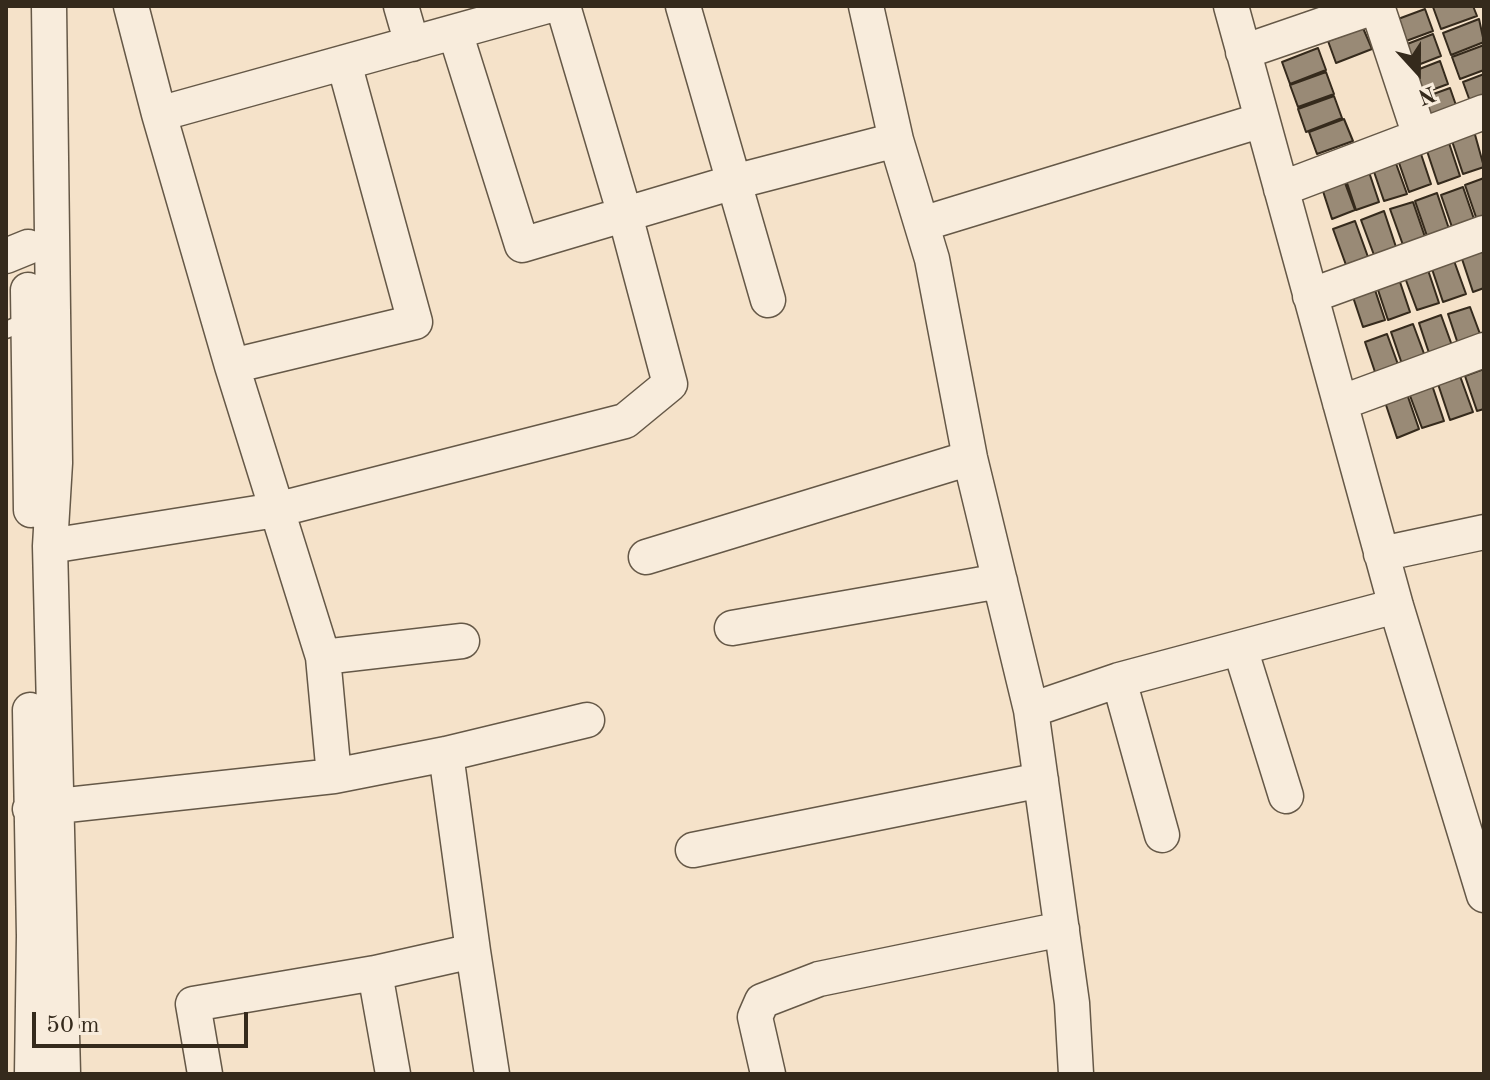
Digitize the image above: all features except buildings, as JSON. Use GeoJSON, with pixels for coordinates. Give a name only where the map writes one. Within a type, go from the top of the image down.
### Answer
{"type":"FeatureCollection","features":[{"type":"Feature","properties":{"kind":"street"},"geometry":{"type":"LineString","coordinates":[[131,6],[232,366],[323,657],[334,776]]}},
{"type":"Feature","properties":{"kind":"street"},"geometry":{"type":"LineString","coordinates":[[401,6],[412,44]]}},
{"type":"Feature","properties":{"kind":"street"},"geometry":{"type":"LineString","coordinates":[[683,6],[768,300]]}},
{"type":"Feature","properties":{"kind":"street"},"geometry":{"type":"LineString","coordinates":[[866,6],[896,140],[932,259],[970,458],[1031,710],[1072,1003],[1076,1074]]}},
{"type":"Feature","properties":{"kind":"street"},"geometry":{"type":"LineString","coordinates":[[1231,6],[1381,554],[1484,895]]}},
{"type":"Feature","properties":{"kind":"street"},"geometry":{"type":"LineString","coordinates":[[1243,52],[1377,6],[1420,136]]}},
{"type":"Feature","properties":{"kind":"street"},"geometry":{"type":"LineString","coordinates":[[33,1068],[20,935],[34,873],[43,807],[18,467],[17,251],[49,7]]}},
{"type":"Feature","properties":{"kind":"street"},"geometry":{"type":"LineString","coordinates":[[33,1068],[55,463],[49,7]]}},
{"type":"Feature","properties":{"kind":"street"},"geometry":{"type":"LineString","coordinates":[[50,546],[276,510],[625,421],[670,384],[625,215],[544,7],[159,114]]}},
{"type":"Feature","properties":{"kind":"street"},"geometry":{"type":"LineString","coordinates":[[455,32],[522,245],[734,182],[896,140]]}},
{"type":"Feature","properties":{"kind":"street"},"geometry":{"type":"LineString","coordinates":[[232,366],[415,322],[344,63]]}},
{"type":"Feature","properties":{"kind":"street"},"geometry":{"type":"LineString","coordinates":[[1281,189],[1484,112]]}},
{"type":"Feature","properties":{"kind":"street"},"geometry":{"type":"LineString","coordinates":[[922,224],[1262,120]]}},
{"type":"Feature","properties":{"kind":"street"},"geometry":{"type":"LineString","coordinates":[[1310,296],[1484,233]]}},
{"type":"Feature","properties":{"kind":"street"},"geometry":{"type":"LineString","coordinates":[[1340,403],[1484,350]]}},
{"type":"Feature","properties":{"kind":"street"},"geometry":{"type":"LineString","coordinates":[[646,557],[970,458]]}},
{"type":"Feature","properties":{"kind":"street"},"geometry":{"type":"LineString","coordinates":[[1381,554],[1484,532]]}},
{"type":"Feature","properties":{"kind":"street"},"geometry":{"type":"LineString","coordinates":[[732,628],[1000,581]]}},
{"type":"Feature","properties":{"kind":"street"},"geometry":{"type":"LineString","coordinates":[[1031,710],[1119,680],[1396,606]]}},
{"type":"Feature","properties":{"kind":"street"},"geometry":{"type":"LineString","coordinates":[[323,657],[462,641]]}},
{"type":"Feature","properties":{"kind":"street"},"geometry":{"type":"LineString","coordinates":[[1240,648],[1286,796]]}},
{"type":"Feature","properties":{"kind":"street"},"geometry":{"type":"LineString","coordinates":[[1119,680],[1162,835]]}},
{"type":"Feature","properties":{"kind":"street"},"geometry":{"type":"LineString","coordinates":[[43,807],[334,776],[446,754],[587,720]]}},
{"type":"Feature","properties":{"kind":"street"},"geometry":{"type":"LineString","coordinates":[[446,754],[492,1074]]}},
{"type":"Feature","properties":{"kind":"street"},"geometry":{"type":"LineString","coordinates":[[693,850],[1041,780]]}},
{"type":"Feature","properties":{"kind":"street"},"geometry":{"type":"LineString","coordinates":[[768,1074],[755,1017],[762,1001],[819,979],[1062,929]]}},
{"type":"Feature","properties":{"kind":"street"},"geometry":{"type":"LineString","coordinates":[[205,1074],[193,1004],[375,973],[473,951]]}},
{"type":"Feature","properties":{"kind":"street"},"geometry":{"type":"LineString","coordinates":[[375,973],[393,1074]]}}]}
